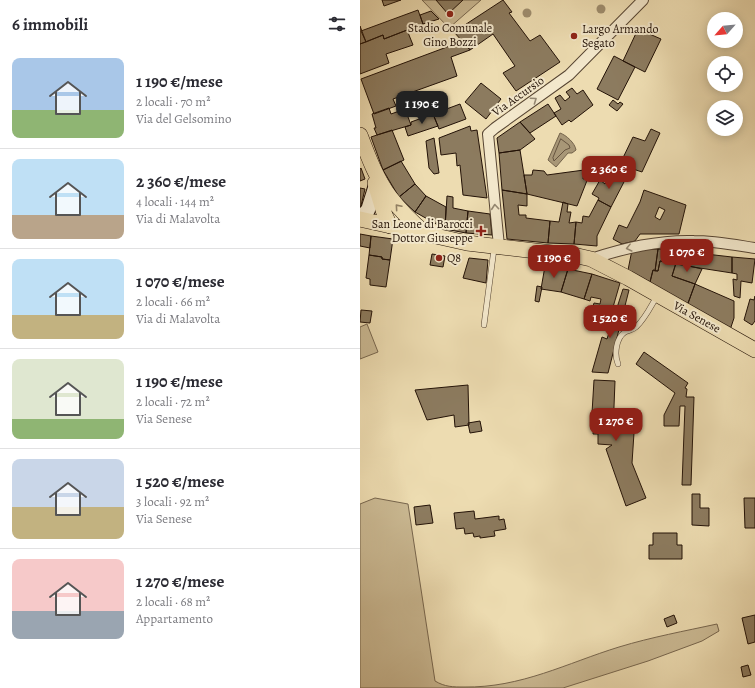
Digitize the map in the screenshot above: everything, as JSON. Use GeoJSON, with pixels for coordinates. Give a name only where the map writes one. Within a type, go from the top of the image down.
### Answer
{"type":"FeatureCollection","features":[{"type":"Feature","properties":{"kind":"main road"},"geometry":{"type":"LineString","coordinates":[[360,135],[374,168],[389,196],[398,208],[426,234]]}},
{"type":"Feature","properties":{"kind":"main road"},"geometry":{"type":"LineString","coordinates":[[374,168],[375,188],[390,226]]}},
{"type":"Feature","properties":{"kind":"main road","name":"Via Senese"},"geometry":{"type":"LineString","coordinates":[[360,218],[467,243],[578,256],[591,259],[628,278],[755,350]]}},
{"type":"Feature","properties":{"kind":"street","name":"Via Accursio"},"geometry":{"type":"LineString","coordinates":[[496,246],[488,134],[569,75],[643,0]]}},
{"type":"Feature","properties":{"kind":"street"},"geometry":{"type":"LineString","coordinates":[[360,218],[368,210],[375,188]]}},
{"type":"Feature","properties":{"kind":"street"},"geometry":{"type":"LineString","coordinates":[[591,259],[632,247],[670,241],[695,241],[755,248]]}},
{"type":"Feature","properties":{"kind":"lane"},"geometry":{"type":"LineString","coordinates":[[484,325],[496,246]]}},
{"type":"Feature","properties":{"kind":"lane"},"geometry":{"type":"LineString","coordinates":[[618,364],[616,352],[620,337],[636,327],[658,295]]}},
{"type":"Feature","properties":{"kind":"shaded area","name":"Stadio Comunale Gino Bozzi"},"geometry":{"type":"Polygon","coordinates":[[[422,0],[481,0],[449,28],[422,0]]]}},
{"type":"Feature","properties":{"kind":"shaded area"},"geometry":{"type":"Polygon","coordinates":[[[367,324],[378,352],[360,359],[360,327],[367,324]]]}},
{"type":"Feature","properties":{"kind":"shaded area"},"geometry":{"type":"Polygon","coordinates":[[[375,498],[408,504],[435,681],[446,686],[485,686],[505,683],[543,673],[619,647],[668,634],[717,624],[719,631],[702,641],[648,661],[563,688],[360,688],[360,504],[375,498]]]}},
{"type":"Feature","properties":{"kind":"water"},"geometry":{"type":"Polygon","coordinates":[[[560,133],[570,140],[576,150],[572,153],[568,153],[556,167],[548,160],[560,133]]]}},
{"type":"Feature","properties":{"kind":"building"},"geometry":{"type":"Polygon","coordinates":[[[382,0],[401,0],[384,6],[382,0]]]}},
{"type":"Feature","properties":{"kind":"building"},"geometry":{"type":"Polygon","coordinates":[[[436,0],[463,0],[448,14],[436,0]]]}},
{"type":"Feature","properties":{"kind":"building"},"geometry":{"type":"Polygon","coordinates":[[[503,0],[512,12],[509,13],[530,41],[540,35],[560,62],[516,91],[503,73],[515,66],[493,34],[470,50],[454,32],[503,0]]]}},
{"type":"Feature","properties":{"kind":"building"},"geometry":{"type":"Polygon","coordinates":[[[418,10],[423,24],[384,39],[383,35],[366,42],[361,31],[418,10]]]}},
{"type":"Feature","properties":{"kind":"building"},"geometry":{"type":"Polygon","coordinates":[[[431,11],[439,19],[423,24],[420,15],[431,11]]]}},
{"type":"Feature","properties":{"kind":"building"},"geometry":{"type":"Polygon","coordinates":[[[360,26],[366,42],[360,44],[360,26]]]}},
{"type":"Feature","properties":{"kind":"building"},"geometry":{"type":"Polygon","coordinates":[[[638,29],[661,39],[645,72],[623,61],[638,29]]]}},
{"type":"Feature","properties":{"kind":"building"},"geometry":{"type":"Polygon","coordinates":[[[407,30],[413,45],[386,54],[389,63],[360,74],[360,44],[383,35],[384,39],[407,30]]]}},
{"type":"Feature","properties":{"kind":"building"},"geometry":{"type":"Polygon","coordinates":[[[463,41],[470,50],[451,57],[457,76],[393,99],[396,106],[374,114],[361,79],[463,41]]]}},
{"type":"Feature","properties":{"kind":"building"},"geometry":{"type":"Polygon","coordinates":[[[614,56],[635,67],[618,100],[597,89],[614,56]]]}},
{"type":"Feature","properties":{"kind":"building"},"geometry":{"type":"Polygon","coordinates":[[[481,83],[501,99],[486,119],[465,102],[481,83]]]}},
{"type":"Feature","properties":{"kind":"building"},"geometry":{"type":"Polygon","coordinates":[[[572,88],[577,94],[583,90],[593,105],[571,122],[569,120],[562,125],[554,113],[561,109],[555,98],[560,95],[565,101],[570,97],[566,92],[572,88]]]}},
{"type":"Feature","properties":{"kind":"building"},"geometry":{"type":"Polygon","coordinates":[[[613,100],[618,104],[620,102],[623,104],[617,111],[609,105],[613,100]]]}},
{"type":"Feature","properties":{"kind":"building"},"geometry":{"type":"Polygon","coordinates":[[[460,104],[466,119],[439,129],[433,114],[460,104]]]}},
{"type":"Feature","properties":{"kind":"building"},"geometry":{"type":"Polygon","coordinates":[[[548,104],[556,116],[530,133],[520,122],[548,104]]]}},
{"type":"Feature","properties":{"kind":"building"},"geometry":{"type":"Polygon","coordinates":[[[389,108],[391,114],[405,109],[411,125],[377,135],[374,128],[376,128],[372,114],[389,108]]]}},
{"type":"Feature","properties":{"kind":"building"},"geometry":{"type":"Polygon","coordinates":[[[433,114],[438,126],[408,136],[405,127],[411,125],[411,122],[433,114]]]}},
{"type":"Feature","properties":{"kind":"building"},"geometry":{"type":"Polygon","coordinates":[[[520,122],[535,139],[520,150],[499,153],[497,138],[520,122]]]}},
{"type":"Feature","properties":{"kind":"building"},"geometry":{"type":"Polygon","coordinates":[[[470,126],[471,131],[477,130],[487,198],[463,195],[460,165],[457,166],[456,153],[441,155],[439,138],[470,126]]]}},
{"type":"Feature","properties":{"kind":"building"},"geometry":{"type":"Polygon","coordinates":[[[651,129],[660,133],[642,172],[630,168],[625,180],[608,173],[613,160],[621,162],[633,137],[645,141],[651,129]]]}},
{"type":"Feature","properties":{"kind":"building"},"geometry":{"type":"Polygon","coordinates":[[[392,130],[404,160],[383,170],[371,137],[392,130]]]}},
{"type":"Feature","properties":{"kind":"building"},"geometry":{"type":"Polygon","coordinates":[[[434,138],[439,173],[434,174],[429,168],[426,141],[434,138]]]}},
{"type":"Feature","properties":{"kind":"building"},"geometry":{"type":"Polygon","coordinates":[[[520,150],[527,194],[502,190],[499,153],[520,150]]]}},
{"type":"Feature","properties":{"kind":"building"},"geometry":{"type":"Polygon","coordinates":[[[401,161],[415,184],[399,197],[383,170],[401,161]]]}},
{"type":"Feature","properties":{"kind":"building"},"geometry":{"type":"Polygon","coordinates":[[[361,168],[365,179],[360,181],[360,169],[361,168]]]}},
{"type":"Feature","properties":{"kind":"building"},"geometry":{"type":"Polygon","coordinates":[[[533,170],[544,171],[547,175],[584,170],[583,179],[588,178],[577,206],[527,194],[524,175],[532,175],[533,170]]]}},
{"type":"Feature","properties":{"kind":"building"},"geometry":{"type":"Polygon","coordinates":[[[610,175],[625,180],[611,207],[598,200],[599,198],[592,194],[600,180],[605,184],[610,175]]]}},
{"type":"Feature","properties":{"kind":"building"},"geometry":{"type":"Polygon","coordinates":[[[415,184],[426,196],[415,212],[399,197],[415,184]]]}},
{"type":"Feature","properties":{"kind":"building"},"geometry":{"type":"Polygon","coordinates":[[[360,188],[365,189],[360,210],[360,188]]]}},
{"type":"Feature","properties":{"kind":"building"},"geometry":{"type":"Polygon","coordinates":[[[502,190],[527,194],[527,206],[518,205],[519,215],[526,215],[526,218],[550,221],[548,243],[507,239],[502,190]]]}},
{"type":"Feature","properties":{"kind":"building"},"geometry":{"type":"Polygon","coordinates":[[[644,190],[686,205],[679,234],[640,234],[635,241],[622,244],[613,239],[619,225],[627,228],[640,202],[644,190]],[[659,207],[655,217],[660,220],[665,210],[659,207]]]}},
{"type":"Feature","properties":{"kind":"building"},"geometry":{"type":"Polygon","coordinates":[[[426,196],[446,207],[445,229],[415,212],[426,196]]]}},
{"type":"Feature","properties":{"kind":"building"},"geometry":{"type":"Polygon","coordinates":[[[447,196],[453,197],[453,208],[468,211],[466,233],[445,229],[447,196]]]}},
{"type":"Feature","properties":{"kind":"building"},"geometry":{"type":"Polygon","coordinates":[[[598,200],[611,207],[597,236],[597,246],[574,244],[576,222],[582,223],[583,216],[589,217],[598,200]]]}},
{"type":"Feature","properties":{"kind":"building"},"geometry":{"type":"Polygon","coordinates":[[[563,202],[568,204],[567,212],[571,212],[569,223],[576,222],[574,244],[548,243],[550,221],[559,222],[563,202]]]}},
{"type":"Feature","properties":{"kind":"building"},"geometry":{"type":"Polygon","coordinates":[[[468,211],[490,214],[492,235],[466,233],[468,211]]]}},
{"type":"Feature","properties":{"kind":"building"},"geometry":{"type":"Polygon","coordinates":[[[360,234],[371,236],[370,248],[360,246],[360,234]]]}},
{"type":"Feature","properties":{"kind":"building"},"geometry":{"type":"Polygon","coordinates":[[[371,236],[393,239],[390,260],[369,255],[371,236]]]}},
{"type":"Feature","properties":{"kind":"building"},"geometry":{"type":"Polygon","coordinates":[[[658,249],[655,271],[653,270],[650,282],[628,270],[632,250],[658,249]]]}},
{"type":"Feature","properties":{"kind":"building"},"geometry":{"type":"Polygon","coordinates":[[[658,249],[688,252],[687,266],[660,261],[658,271],[655,271],[658,249]]]}},
{"type":"Feature","properties":{"kind":"building"},"geometry":{"type":"Polygon","coordinates":[[[688,252],[732,257],[732,273],[687,266],[688,252]]]}},
{"type":"Feature","properties":{"kind":"building"},"geometry":{"type":"Polygon","coordinates":[[[432,254],[445,256],[443,267],[430,265],[432,254]]]}},
{"type":"Feature","properties":{"kind":"building"},"geometry":{"type":"Polygon","coordinates":[[[369,255],[390,260],[386,287],[370,285],[370,279],[366,278],[369,255]]]}},
{"type":"Feature","properties":{"kind":"building"},"geometry":{"type":"Polygon","coordinates":[[[732,257],[755,259],[752,283],[741,281],[740,298],[734,296],[733,279],[737,280],[737,274],[732,273],[732,257]]]}},
{"type":"Feature","properties":{"kind":"building"},"geometry":{"type":"Polygon","coordinates":[[[469,258],[488,260],[486,283],[463,278],[469,258]]]}},
{"type":"Feature","properties":{"kind":"building"},"geometry":{"type":"Polygon","coordinates":[[[660,261],[676,263],[672,276],[695,284],[687,306],[650,282],[653,270],[658,271],[660,261]]]}},
{"type":"Feature","properties":{"kind":"building"},"geometry":{"type":"Polygon","coordinates":[[[676,263],[702,269],[695,284],[672,276],[676,263]]]}},
{"type":"Feature","properties":{"kind":"building"},"geometry":{"type":"Polygon","coordinates":[[[545,266],[568,269],[561,292],[541,289],[545,266]]]}},
{"type":"Feature","properties":{"kind":"building"},"geometry":{"type":"Polygon","coordinates":[[[568,269],[592,274],[584,299],[561,292],[568,269]]]}},
{"type":"Feature","properties":{"kind":"building"},"geometry":{"type":"Polygon","coordinates":[[[592,274],[620,283],[609,321],[590,316],[594,303],[600,304],[601,299],[591,297],[590,301],[584,299],[592,274]]]}},
{"type":"Feature","properties":{"kind":"building"},"geometry":{"type":"Polygon","coordinates":[[[695,284],[734,301],[734,318],[730,330],[687,306],[695,284]]]}},
{"type":"Feature","properties":{"kind":"building"},"geometry":{"type":"Polygon","coordinates":[[[537,286],[542,287],[539,302],[535,301],[537,286]]]}},
{"type":"Feature","properties":{"kind":"building"},"geometry":{"type":"Polygon","coordinates":[[[623,289],[629,290],[608,373],[592,372],[602,337],[607,339],[623,289]]]}},
{"type":"Feature","properties":{"kind":"building"},"geometry":{"type":"Polygon","coordinates":[[[755,296],[755,321],[752,325],[744,320],[750,299],[754,300],[755,296]]]}},
{"type":"Feature","properties":{"kind":"building"},"geometry":{"type":"Polygon","coordinates":[[[361,310],[372,311],[370,323],[360,322],[361,310]]]}},
{"type":"Feature","properties":{"kind":"building"},"geometry":{"type":"Polygon","coordinates":[[[644,352],[688,383],[685,388],[687,389],[686,397],[694,397],[691,485],[682,485],[685,406],[680,406],[679,426],[664,426],[664,415],[675,393],[636,364],[644,352]]]}},
{"type":"Feature","properties":{"kind":"building"},"geometry":{"type":"Polygon","coordinates":[[[594,380],[615,381],[613,432],[634,433],[632,463],[646,498],[626,506],[606,449],[612,445],[598,444],[598,434],[593,434],[595,414],[592,413],[594,380]]]}},
{"type":"Feature","properties":{"kind":"building"},"geometry":{"type":"Polygon","coordinates":[[[468,385],[469,425],[455,427],[454,415],[427,420],[415,390],[468,385]]]}},
{"type":"Feature","properties":{"kind":"building"},"geometry":{"type":"Polygon","coordinates":[[[480,421],[482,431],[470,433],[468,423],[480,421]]]}},
{"type":"Feature","properties":{"kind":"building"},"geometry":{"type":"Polygon","coordinates":[[[692,494],[700,494],[700,508],[709,508],[709,526],[692,525],[692,494]]]}},
{"type":"Feature","properties":{"kind":"building"},"geometry":{"type":"Polygon","coordinates":[[[744,498],[755,498],[755,528],[745,528],[744,498]]]}},
{"type":"Feature","properties":{"kind":"building"},"geometry":{"type":"Polygon","coordinates":[[[430,505],[433,523],[416,525],[414,507],[430,505]]]}},
{"type":"Feature","properties":{"kind":"building"},"geometry":{"type":"Polygon","coordinates":[[[474,511],[475,519],[499,516],[499,520],[504,519],[506,529],[494,531],[495,536],[480,538],[480,536],[474,537],[473,533],[465,534],[464,528],[456,529],[454,513],[474,511]]]}},
{"type":"Feature","properties":{"kind":"building"},"geometry":{"type":"Polygon","coordinates":[[[653,533],[677,533],[677,545],[682,545],[682,559],[649,559],[649,545],[653,545],[653,533]]]}},
{"type":"Feature","properties":{"kind":"building"},"geometry":{"type":"Polygon","coordinates":[[[674,615],[677,623],[667,627],[664,619],[674,615]]]}},
{"type":"Feature","properties":{"kind":"building"},"geometry":{"type":"Polygon","coordinates":[[[755,615],[755,642],[748,644],[742,618],[755,615]]]}},
{"type":"Feature","properties":{"kind":"building"},"geometry":{"type":"Polygon","coordinates":[[[748,665],[751,675],[743,677],[741,667],[748,665]]]}},
{"type":"Feature","properties":{"kind":"place","name":"Stadio Comunale Gino Bozzi"},"geometry":{"type":"Point","coordinates":[450,14]}},
{"type":"Feature","properties":{"kind":"place","name":"Largo Armando Segato"},"geometry":{"type":"Point","coordinates":[574,36]}},
{"type":"Feature","properties":{"kind":"place","name":"San Leone di Barocci Dottor Giuseppe"},"geometry":{"type":"Point","coordinates":[481,231]}},
{"type":"Feature","properties":{"kind":"place","name":"Q8"},"geometry":{"type":"Point","coordinates":[439,258]}}]}
